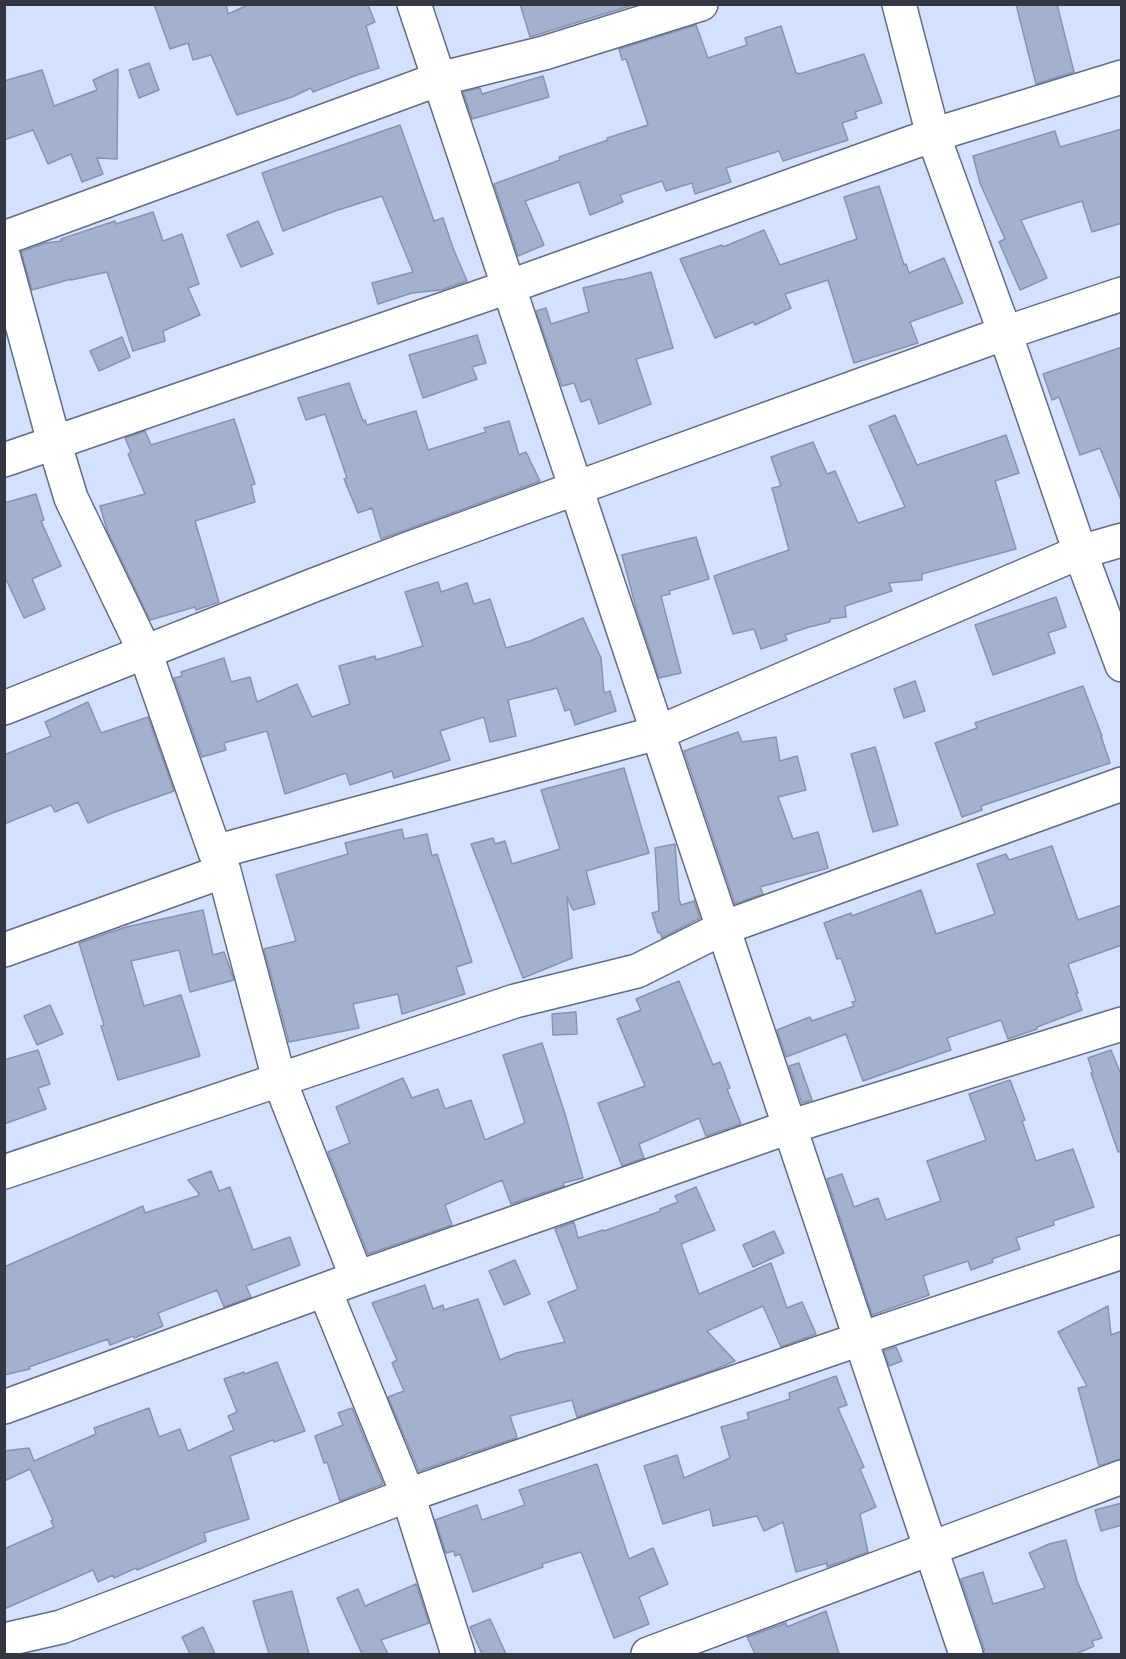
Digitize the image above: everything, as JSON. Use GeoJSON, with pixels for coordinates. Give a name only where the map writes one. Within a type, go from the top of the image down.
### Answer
{"type":"FeatureCollection","features":[{"type":"Feature","properties":{"kind":"street"},"geometry":{"type":"LineString","coordinates":[[414,4],[966,1654]]}},
{"type":"Feature","properties":{"kind":"street"},"geometry":{"type":"LineString","coordinates":[[4,238],[439,79],[544,53],[701,4]]}},
{"type":"Feature","properties":{"kind":"street"},"geometry":{"type":"LineString","coordinates":[[899,4],[933,135],[1122,665]]}},
{"type":"Feature","properties":{"kind":"street"},"geometry":{"type":"LineString","coordinates":[[4,460],[508,287],[933,135],[1122,77]]}},
{"type":"Feature","properties":{"kind":"street"},"geometry":{"type":"LineString","coordinates":[[4,258],[71,498],[145,652],[220,862],[279,1079],[357,1278]]}},
{"type":"Feature","properties":{"kind":"street"},"geometry":{"type":"LineString","coordinates":[[4,708],[314,585],[575,488],[1005,333],[1122,294]]}},
{"type":"Feature","properties":{"kind":"street"},"geometry":{"type":"LineString","coordinates":[[4,950],[220,862],[657,733],[1080,552],[1122,540]]}},
{"type":"Feature","properties":{"kind":"street"},"geometry":{"type":"LineString","coordinates":[[4,1172],[515,1001],[637,971],[723,928],[1122,784]]}},
{"type":"Feature","properties":{"kind":"street"},"geometry":{"type":"LineString","coordinates":[[4,1407],[357,1278],[789,1127],[1122,1024]]}},
{"type":"Feature","properties":{"kind":"street"},"geometry":{"type":"LineString","coordinates":[[4,1640],[61,1627],[408,1495],[1122,1251]]}},
{"type":"Feature","properties":{"kind":"street"},"geometry":{"type":"LineString","coordinates":[[325,1291],[408,1495],[458,1654]]}},
{"type":"Feature","properties":{"kind":"street"},"geometry":{"type":"LineString","coordinates":[[648,1654],[1122,1477]]}},
{"type":"Feature","properties":{"kind":"building"},"geometry":{"type":"Polygon","coordinates":[[[154,4],[226,4],[228,14],[250,4],[368,5],[375,22],[366,26],[379,68],[313,92],[311,88],[292,97],[237,115],[211,55],[193,60],[188,43],[170,49],[154,4]]]}},
{"type":"Feature","properties":{"kind":"building"},"geometry":{"type":"Polygon","coordinates":[[[520,4],[636,4],[530,37],[520,4]]]}},
{"type":"Feature","properties":{"kind":"building"},"geometry":{"type":"Polygon","coordinates":[[[1016,4],[1057,4],[1074,72],[1036,84],[1016,4]]]}},
{"type":"Feature","properties":{"kind":"building"},"geometry":{"type":"Polygon","coordinates":[[[696,25],[708,58],[747,45],[745,38],[781,26],[796,73],[799,74],[864,54],[882,103],[855,112],[857,118],[842,123],[848,140],[783,161],[779,151],[726,168],[731,182],[695,194],[692,183],[666,191],[662,181],[620,195],[623,202],[590,215],[579,182],[525,201],[544,245],[518,256],[494,184],[560,160],[559,157],[608,140],[607,138],[648,125],[626,59],[622,60],[619,49],[696,25]]]}},
{"type":"Feature","properties":{"kind":"building"},"geometry":{"type":"Polygon","coordinates":[[[149,63],[159,90],[139,98],[129,70],[149,63]]]}},
{"type":"Feature","properties":{"kind":"building"},"geometry":{"type":"Polygon","coordinates":[[[118,69],[117,159],[97,158],[103,174],[82,182],[71,154],[48,164],[33,130],[4,140],[4,81],[42,70],[54,106],[97,90],[93,80],[118,69]]]}},
{"type":"Feature","properties":{"kind":"building"},"geometry":{"type":"Polygon","coordinates":[[[543,76],[549,97],[472,119],[463,92],[480,88],[482,94],[543,76]]]}},
{"type":"Feature","properties":{"kind":"building"},"geometry":{"type":"Polygon","coordinates":[[[400,125],[434,221],[443,218],[467,281],[441,290],[412,293],[378,304],[372,283],[413,272],[382,196],[283,231],[262,173],[400,125]]]}},
{"type":"Feature","properties":{"kind":"building"},"geometry":{"type":"Polygon","coordinates":[[[1122,129],[1122,223],[1092,232],[1082,201],[1021,220],[1047,278],[1020,290],[999,242],[1005,239],[980,183],[973,156],[1055,131],[1060,147],[1122,129]]]}},
{"type":"Feature","properties":{"kind":"building"},"geometry":{"type":"Polygon","coordinates":[[[879,186],[904,265],[906,264],[909,273],[944,258],[963,303],[910,322],[918,343],[854,363],[828,280],[785,294],[791,308],[755,325],[753,322],[715,338],[680,259],[722,245],[723,247],[764,230],[780,265],[857,239],[844,197],[879,186]]]}},
{"type":"Feature","properties":{"kind":"building"},"geometry":{"type":"Polygon","coordinates":[[[153,212],[163,241],[182,234],[199,284],[188,288],[200,315],[163,331],[165,341],[133,351],[107,272],[32,290],[21,252],[45,243],[62,241],[61,239],[115,221],[116,224],[153,212]]]}},
{"type":"Feature","properties":{"kind":"building"},"geometry":{"type":"Polygon","coordinates":[[[258,221],[273,254],[241,267],[227,235],[258,221]]]}},
{"type":"Feature","properties":{"kind":"building"},"geometry":{"type":"Polygon","coordinates":[[[651,272],[673,348],[636,359],[651,404],[599,424],[590,399],[581,402],[574,383],[562,386],[536,311],[546,308],[551,324],[589,312],[583,288],[651,272]]]}},
{"type":"Feature","properties":{"kind":"building"},"geometry":{"type":"Polygon","coordinates":[[[477,335],[486,363],[472,367],[477,379],[423,398],[409,355],[477,335]]]}},
{"type":"Feature","properties":{"kind":"building"},"geometry":{"type":"Polygon","coordinates":[[[122,337],[130,357],[99,371],[90,351],[122,337]]]}},
{"type":"Feature","properties":{"kind":"building"},"geometry":{"type":"Polygon","coordinates":[[[1122,347],[1121,500],[1100,448],[1080,455],[1059,397],[1052,400],[1043,374],[1122,347]]]}},
{"type":"Feature","properties":{"kind":"building"},"geometry":{"type":"Polygon","coordinates":[[[349,383],[363,421],[365,420],[367,425],[416,411],[428,450],[486,432],[484,428],[509,421],[519,455],[526,452],[540,481],[381,539],[372,508],[358,513],[344,479],[347,478],[325,414],[306,420],[298,398],[349,383]]]}},
{"type":"Feature","properties":{"kind":"building"},"geometry":{"type":"Polygon","coordinates":[[[895,415],[917,465],[1006,435],[1019,473],[995,481],[1016,549],[922,574],[922,580],[889,583],[892,591],[845,606],[846,617],[830,619],[830,622],[785,635],[787,640],[761,649],[754,629],[733,634],[714,576],[789,550],[772,488],[781,486],[771,457],[813,442],[827,474],[835,471],[858,523],[905,507],[869,426],[895,415]]]}},
{"type":"Feature","properties":{"kind":"building"},"geometry":{"type":"Polygon","coordinates":[[[234,419],[255,484],[251,485],[255,502],[195,521],[219,602],[196,610],[195,607],[150,620],[107,530],[100,506],[145,494],[128,454],[131,452],[125,438],[145,431],[151,445],[234,419]]]}},
{"type":"Feature","properties":{"kind":"building"},"geometry":{"type":"Polygon","coordinates":[[[36,494],[44,520],[41,521],[61,566],[32,579],[45,609],[24,618],[4,575],[4,503],[36,494]]]}},
{"type":"Feature","properties":{"kind":"building"},"geometry":{"type":"Polygon","coordinates":[[[696,537],[709,579],[669,591],[670,594],[661,596],[681,673],[659,678],[636,608],[622,555],[696,537]]]}},
{"type":"Feature","properties":{"kind":"building"},"geometry":{"type":"Polygon","coordinates":[[[438,582],[441,592],[467,583],[474,604],[490,599],[506,648],[530,641],[583,618],[601,658],[604,693],[610,691],[616,711],[575,725],[570,709],[565,711],[557,688],[508,700],[516,736],[490,742],[484,717],[440,731],[450,760],[394,778],[392,771],[350,785],[346,773],[285,794],[267,731],[224,743],[226,750],[202,757],[174,678],[182,676],[181,672],[224,658],[231,682],[250,677],[257,702],[297,684],[312,717],[350,704],[339,666],[375,656],[376,660],[423,646],[405,592],[438,582]]]}},
{"type":"Feature","properties":{"kind":"building"},"geometry":{"type":"Polygon","coordinates":[[[1056,597],[1066,627],[1048,633],[1055,653],[993,675],[975,625],[1056,597]]]}},
{"type":"Feature","properties":{"kind":"building"},"geometry":{"type":"Polygon","coordinates":[[[915,681],[925,711],[904,718],[894,689],[915,681]]]}},
{"type":"Feature","properties":{"kind":"building"},"geometry":{"type":"Polygon","coordinates":[[[1083,686],[1110,763],[981,806],[982,810],[962,817],[935,743],[977,728],[975,723],[1083,686]]]}},
{"type":"Feature","properties":{"kind":"building"},"geometry":{"type":"Polygon","coordinates":[[[88,702],[101,733],[148,717],[174,791],[88,823],[78,802],[55,812],[51,805],[4,824],[4,755],[51,736],[45,722],[88,702]]]}},
{"type":"Feature","properties":{"kind":"building"},"geometry":{"type":"Polygon","coordinates":[[[738,732],[742,742],[776,737],[780,761],[797,756],[806,790],[778,797],[793,839],[818,832],[828,868],[760,887],[763,894],[735,904],[684,751],[738,732]]]}},
{"type":"Feature","properties":{"kind":"building"},"geometry":{"type":"Polygon","coordinates":[[[875,747],[898,825],[873,832],[851,754],[875,747]]]}},
{"type":"Feature","properties":{"kind":"building"},"geometry":{"type":"Polygon","coordinates":[[[624,768],[649,853],[586,871],[595,904],[573,910],[567,897],[572,958],[523,978],[471,844],[493,838],[495,844],[505,841],[512,864],[560,849],[541,790],[624,768]]]}},
{"type":"Feature","properties":{"kind":"building"},"geometry":{"type":"Polygon","coordinates":[[[402,829],[404,839],[427,834],[432,856],[437,854],[472,962],[456,967],[465,994],[402,1014],[398,994],[353,1004],[359,1028],[289,1042],[264,949],[296,941],[276,875],[348,854],[345,843],[402,829]]]}},
{"type":"Feature","properties":{"kind":"building"},"geometry":{"type":"Polygon","coordinates":[[[675,844],[681,905],[694,901],[700,918],[662,938],[660,932],[658,933],[652,913],[659,911],[655,848],[675,844]]]}},
{"type":"Feature","properties":{"kind":"building"},"geometry":{"type":"Polygon","coordinates":[[[1052,846],[1078,920],[1122,905],[1122,945],[1068,964],[1082,1010],[1008,1039],[1001,1020],[947,1038],[951,1050],[863,1081],[846,1034],[786,1057],[777,1030],[810,1017],[812,1021],[854,1006],[852,1002],[856,1001],[841,958],[837,959],[824,923],[851,913],[852,916],[921,890],[936,934],[995,914],[977,864],[1006,854],[1009,860],[1052,846]]]}},
{"type":"Feature","properties":{"kind":"building"},"geometry":{"type":"Polygon","coordinates":[[[203,910],[213,955],[224,952],[234,980],[190,992],[179,950],[131,961],[144,1006],[181,995],[200,1056],[118,1080],[79,943],[126,927],[203,910]]]}},
{"type":"Feature","properties":{"kind":"building"},"geometry":{"type":"Polygon","coordinates":[[[679,981],[713,1065],[720,1062],[730,1088],[727,1089],[741,1124],[706,1136],[699,1118],[639,1144],[644,1158],[622,1166],[598,1103],[645,1086],[617,1019],[641,1010],[636,999],[679,981]]]}},
{"type":"Feature","properties":{"kind":"building"},"geometry":{"type":"Polygon","coordinates":[[[50,1005],[63,1034],[37,1045],[24,1016],[50,1005]]]}},
{"type":"Feature","properties":{"kind":"building"},"geometry":{"type":"Polygon","coordinates":[[[576,1012],[577,1034],[553,1035],[552,1014],[576,1012]]]}},
{"type":"Feature","properties":{"kind":"building"},"geometry":{"type":"Polygon","coordinates":[[[542,1043],[583,1178],[563,1183],[564,1186],[511,1204],[502,1180],[445,1205],[452,1225],[368,1254],[328,1152],[350,1143],[336,1107],[403,1078],[412,1098],[438,1089],[445,1109],[471,1100],[485,1140],[525,1123],[503,1055],[542,1043]]]}},
{"type":"Feature","properties":{"kind":"building"},"geometry":{"type":"Polygon","coordinates":[[[38,1050],[50,1084],[38,1088],[46,1109],[4,1124],[4,1060],[38,1050]]]}},
{"type":"Feature","properties":{"kind":"building"},"geometry":{"type":"Polygon","coordinates":[[[1111,1050],[1122,1077],[1122,1151],[1118,1152],[1088,1058],[1111,1050]]]}},
{"type":"Feature","properties":{"kind":"building"},"geometry":{"type":"Polygon","coordinates":[[[799,1063],[812,1100],[802,1103],[789,1066],[799,1063]]]}},
{"type":"Feature","properties":{"kind":"building"},"geometry":{"type":"Polygon","coordinates":[[[1010,1080],[1025,1120],[1022,1121],[1036,1161],[1073,1149],[1094,1207],[1053,1221],[1054,1225],[1016,1238],[1020,1249],[992,1259],[993,1262],[971,1270],[968,1261],[923,1276],[929,1295],[872,1315],[827,1179],[842,1174],[854,1207],[878,1198],[886,1220],[941,1201],[927,1161],[986,1140],[969,1094],[1010,1080]]]}},
{"type":"Feature","properties":{"kind":"building"},"geometry":{"type":"Polygon","coordinates":[[[211,1171],[219,1191],[230,1187],[253,1250],[290,1237],[300,1265],[246,1286],[251,1297],[224,1307],[217,1290],[158,1313],[163,1326],[134,1338],[133,1336],[110,1345],[108,1339],[29,1367],[30,1369],[4,1375],[4,1267],[143,1206],[145,1213],[200,1195],[188,1180],[211,1171]]]}},
{"type":"Feature","properties":{"kind":"building"},"geometry":{"type":"Polygon","coordinates":[[[696,1187],[715,1230],[681,1244],[699,1294],[771,1263],[787,1308],[802,1302],[816,1334],[781,1347],[763,1306],[707,1331],[735,1361],[577,1417],[572,1400],[510,1416],[516,1438],[419,1471],[388,1397],[404,1391],[392,1363],[397,1360],[372,1303],[425,1285],[433,1309],[443,1305],[444,1310],[478,1299],[500,1360],[516,1353],[565,1342],[548,1302],[578,1289],[555,1229],[574,1222],[578,1238],[604,1231],[661,1211],[660,1209],[678,1202],[675,1196],[696,1187]]]}},
{"type":"Feature","properties":{"kind":"building"},"geometry":{"type":"Polygon","coordinates":[[[774,1231],[784,1253],[753,1267],[743,1245],[774,1231]]]}},
{"type":"Feature","properties":{"kind":"building"},"geometry":{"type":"Polygon","coordinates":[[[515,1260],[530,1294],[504,1305],[489,1271],[515,1260]]]}},
{"type":"Feature","properties":{"kind":"building"},"geometry":{"type":"Polygon","coordinates":[[[1108,1306],[1111,1335],[1122,1331],[1122,1459],[1099,1466],[1078,1388],[1087,1386],[1058,1332],[1108,1306]]]}},
{"type":"Feature","properties":{"kind":"building"},"geometry":{"type":"Polygon","coordinates":[[[896,1347],[902,1361],[889,1366],[884,1351],[896,1347]]]}},
{"type":"Feature","properties":{"kind":"building"},"geometry":{"type":"Polygon","coordinates":[[[277,1362],[305,1431],[230,1456],[249,1519],[204,1533],[206,1541],[137,1570],[136,1568],[114,1578],[113,1575],[98,1582],[93,1570],[4,1609],[4,1549],[54,1527],[30,1469],[4,1481],[4,1451],[29,1448],[34,1461],[96,1434],[94,1428],[149,1408],[159,1437],[180,1429],[188,1451],[234,1430],[228,1416],[237,1412],[224,1379],[277,1362]]]}},
{"type":"Feature","properties":{"kind":"building"},"geometry":{"type":"Polygon","coordinates":[[[836,1376],[847,1405],[838,1408],[864,1467],[860,1469],[876,1507],[860,1514],[868,1552],[827,1567],[827,1563],[796,1572],[783,1522],[764,1531],[757,1516],[713,1526],[710,1509],[663,1524],[644,1466],[677,1455],[684,1478],[730,1458],[721,1427],[749,1419],[747,1413],[790,1399],[789,1393],[836,1376]]]}},
{"type":"Feature","properties":{"kind":"building"},"geometry":{"type":"Polygon","coordinates":[[[352,1408],[383,1484],[340,1501],[327,1462],[324,1463],[315,1436],[343,1425],[338,1413],[352,1408]]]}},
{"type":"Feature","properties":{"kind":"building"},"geometry":{"type":"Polygon","coordinates":[[[597,1464],[629,1559],[653,1548],[668,1584],[639,1597],[649,1624],[614,1638],[581,1552],[542,1564],[543,1567],[473,1592],[460,1554],[455,1556],[454,1551],[446,1553],[435,1520],[477,1505],[482,1520],[525,1505],[519,1490],[597,1464]]]}},
{"type":"Feature","properties":{"kind":"building"},"geometry":{"type":"Polygon","coordinates":[[[1122,1503],[1122,1525],[1101,1531],[1095,1510],[1122,1503]]]}},
{"type":"Feature","properties":{"kind":"building"},"geometry":{"type":"Polygon","coordinates":[[[1066,1540],[1077,1581],[1102,1638],[1092,1641],[1094,1646],[1076,1654],[984,1654],[961,1579],[983,1572],[993,1604],[1045,1588],[1029,1553],[1049,1544],[1066,1540]]]}},
{"type":"Feature","properties":{"kind":"building"},"geometry":{"type":"Polygon","coordinates":[[[416,1584],[429,1623],[381,1640],[388,1654],[362,1654],[337,1598],[358,1589],[365,1606],[416,1584]]]}},
{"type":"Feature","properties":{"kind":"building"},"geometry":{"type":"Polygon","coordinates":[[[292,1591],[309,1654],[269,1654],[253,1601],[292,1591]]]}},
{"type":"Feature","properties":{"kind":"building"},"geometry":{"type":"Polygon","coordinates":[[[826,1611],[839,1654],[755,1654],[747,1637],[786,1623],[787,1627],[826,1611]]]}},
{"type":"Feature","properties":{"kind":"building"},"geometry":{"type":"Polygon","coordinates":[[[490,1619],[506,1654],[482,1654],[470,1627],[490,1619]]]}},
{"type":"Feature","properties":{"kind":"building"},"geometry":{"type":"Polygon","coordinates":[[[203,1627],[215,1654],[190,1654],[182,1637],[203,1627]]]}}]}
